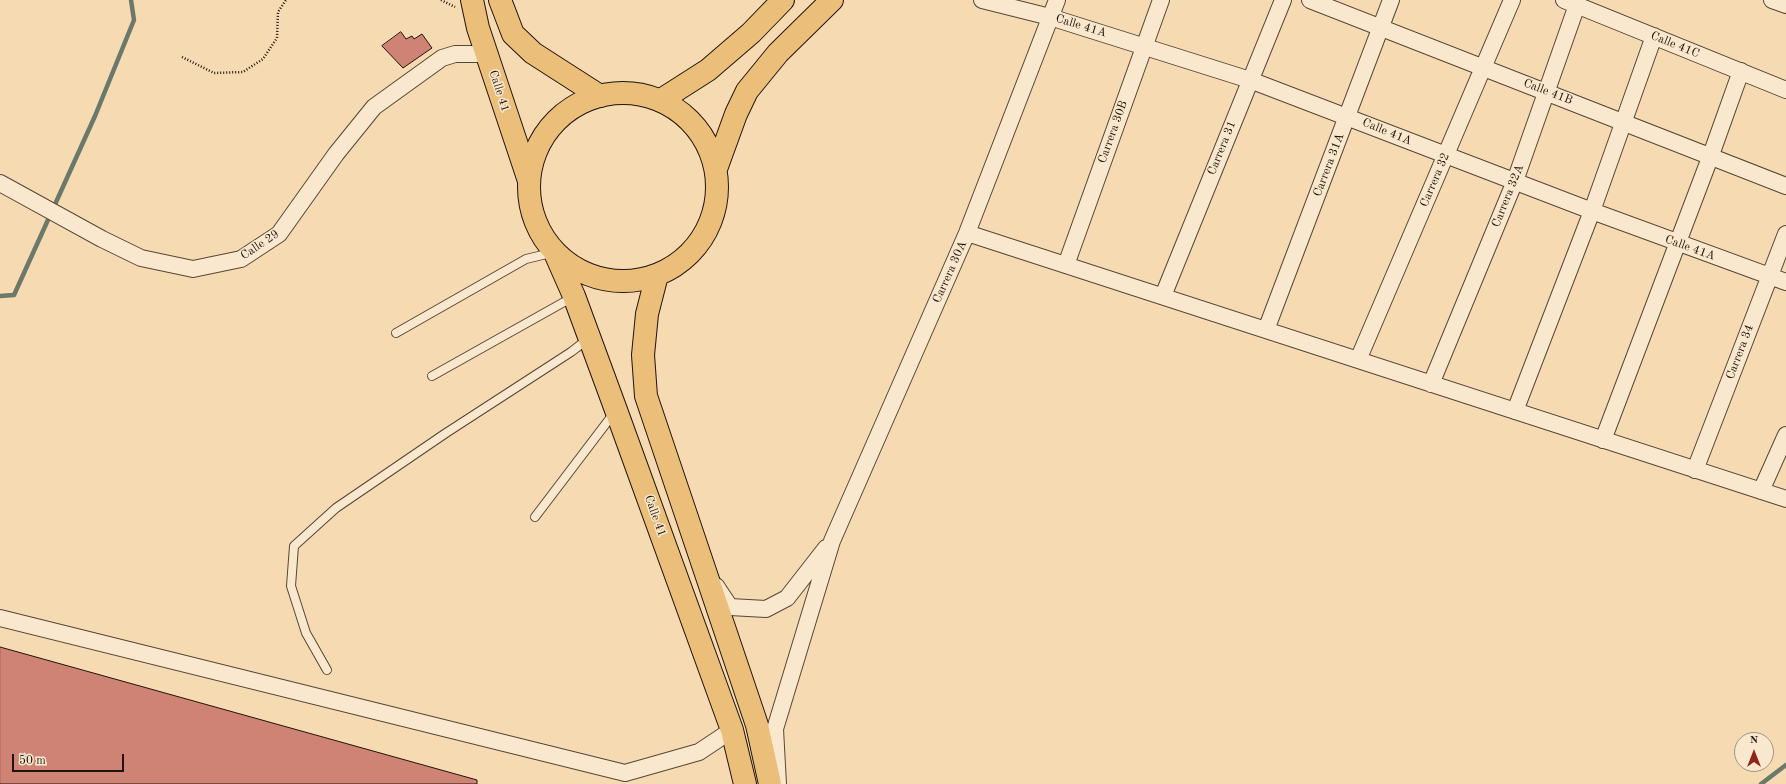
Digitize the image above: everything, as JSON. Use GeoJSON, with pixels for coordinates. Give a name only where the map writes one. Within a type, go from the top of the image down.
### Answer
{"type":"FeatureCollection","features":[{"type":"Feature","properties":{"kind":"main road","name":"Calle 41"},"geometry":{"type":"LineString","coordinates":[[472,0],[478,28],[529,181]]}},
{"type":"Feature","properties":{"kind":"main road"},"geometry":{"type":"LineString","coordinates":[[500,0],[513,34],[533,54],[600,96]]}},
{"type":"Feature","properties":{"kind":"main road"},"geometry":{"type":"LineString","coordinates":[[661,100],[708,70],[751,33],[783,0]]}},
{"type":"Feature","properties":{"kind":"main road"},"geometry":{"type":"LineString","coordinates":[[716,169],[736,114],[747,91],[778,53],[832,0]]}},
{"type":"Feature","properties":{"kind":"main road"},"geometry":{"type":"LineString","coordinates":[[620,93],[641,94],[661,100],[681,112],[697,128],[709,147],[716,169],[718,191],[714,212],[706,233],[693,250],[677,265],[657,275],[634,280],[610,280],[580,270],[566,262],[555,252],[537,226],[532,212],[529,181],[533,158],[548,130],[559,118],[578,105],[600,96],[620,93]]}},
{"type":"Feature","properties":{"kind":"main road","name":"Calle 41"},"geometry":{"type":"LineString","coordinates":[[555,252],[574,296],[732,730],[745,784]]}},
{"type":"Feature","properties":{"kind":"main road"},"geometry":{"type":"LineString","coordinates":[[657,275],[647,314],[644,341],[643,355],[646,396],[707,572],[757,725],[770,784]]}},
{"type":"Feature","properties":{"kind":"street","name":"Calle 41A"},"geometry":{"type":"LineString","coordinates":[[982,0],[1050,17],[1250,80],[1676,243],[1776,269],[1786,282]]}},
{"type":"Feature","properties":{"kind":"street","name":"Carrera 30A"},"geometry":{"type":"LineString","coordinates":[[832,541],[967,233],[1057,0]]}},
{"type":"Feature","properties":{"kind":"street","name":"Carrera 30B"},"geometry":{"type":"LineString","coordinates":[[1066,265],[1161,0]]}},
{"type":"Feature","properties":{"kind":"street","name":"Carrera 31"},"geometry":{"type":"LineString","coordinates":[[1163,296],[1283,0]]}},
{"type":"Feature","properties":{"kind":"street","name":"Calle 41B"},"geometry":{"type":"LineString","coordinates":[[1310,0],[1711,155],[1786,186]]}},
{"type":"Feature","properties":{"kind":"street","name":"Carrera 31A"},"geometry":{"type":"LineString","coordinates":[[1266,330],[1391,0]]}},
{"type":"Feature","properties":{"kind":"street","name":"Carrera 32"},"geometry":{"type":"LineString","coordinates":[[1358,360],[1512,0]]}},
{"type":"Feature","properties":{"kind":"street"},"geometry":{"type":"LineString","coordinates":[[1772,0],[1786,5]]}},
{"type":"Feature","properties":{"kind":"street","name":"Calle 41C"},"geometry":{"type":"LineString","coordinates":[[1570,3],[1786,90]]}},
{"type":"Feature","properties":{"kind":"street","name":"Carrera 32A"},"geometry":{"type":"LineString","coordinates":[[1431,384],[1515,182],[1547,92],[1570,3]]}},
{"type":"Feature","properties":{"kind":"street"},"geometry":{"type":"LineString","coordinates":[[1515,411],[1592,212],[1654,36]]}},
{"type":"Feature","properties":{"kind":"street","name":"Calle 29"},"geometry":{"type":"LineString","coordinates":[[0,183],[102,239],[142,258],[193,269],[241,259],[279,234],[336,154],[374,107],[442,58],[455,54],[487,54]]}},
{"type":"Feature","properties":{"kind":"street"},"geometry":{"type":"LineString","coordinates":[[1603,440],[1676,243],[1711,155],[1741,71]]}},
{"type":"Feature","properties":{"kind":"street"},"geometry":{"type":"LineString","coordinates":[[967,233],[1786,499]]}},
{"type":"Feature","properties":{"kind":"street","name":"Carrera 34"},"geometry":{"type":"LineString","coordinates":[[1695,470],[1776,269],[1786,234]]}},
{"type":"Feature","properties":{"kind":"street"},"geometry":{"type":"LineString","coordinates":[[1761,491],[1786,435]]}},
{"type":"Feature","properties":{"kind":"street"},"geometry":{"type":"LineString","coordinates":[[707,572],[730,607],[766,609],[787,598],[832,541]]}},
{"type":"Feature","properties":{"kind":"street"},"geometry":{"type":"LineString","coordinates":[[778,784],[775,729],[832,541]]}},
{"type":"Feature","properties":{"kind":"street"},"geometry":{"type":"LineString","coordinates":[[0,618],[625,773],[700,752],[732,730]]}},
{"type":"Feature","properties":{"kind":"lane"},"geometry":{"type":"LineString","coordinates":[[396,333],[526,259],[555,252]]}},
{"type":"Feature","properties":{"kind":"lane"},"geometry":{"type":"LineString","coordinates":[[432,376],[574,296]]}},
{"type":"Feature","properties":{"kind":"lane"},"geometry":{"type":"LineString","coordinates":[[327,670],[306,633],[291,586],[294,546],[336,508],[446,433],[571,352],[589,338]]}},
{"type":"Feature","properties":{"kind":"lane"},"geometry":{"type":"LineString","coordinates":[[535,517],[616,410]]}},
{"type":"Feature","properties":{"kind":"path"},"geometry":{"type":"LineString","coordinates":[[182,57],[214,73],[243,72],[263,59],[277,38],[278,12],[286,0]]}},
{"type":"Feature","properties":{"kind":"building"},"geometry":{"type":"Polygon","coordinates":[[[401,32],[406,39],[412,36],[414,39],[422,34],[432,48],[403,68],[382,46],[401,32]]]}},
{"type":"Feature","properties":{"kind":"building"},"geometry":{"type":"Polygon","coordinates":[[[0,647],[477,780],[477,784],[0,784],[0,647]]]}},
{"type":"Feature","properties":{"kind":"waterway"},"geometry":{"type":"LineString","coordinates":[[0,296],[14,295],[95,116],[134,20],[131,0]]}},
{"type":"Feature","properties":{"kind":"waterway"},"geometry":{"type":"LineString","coordinates":[[1761,784],[1786,765]]}}]}
